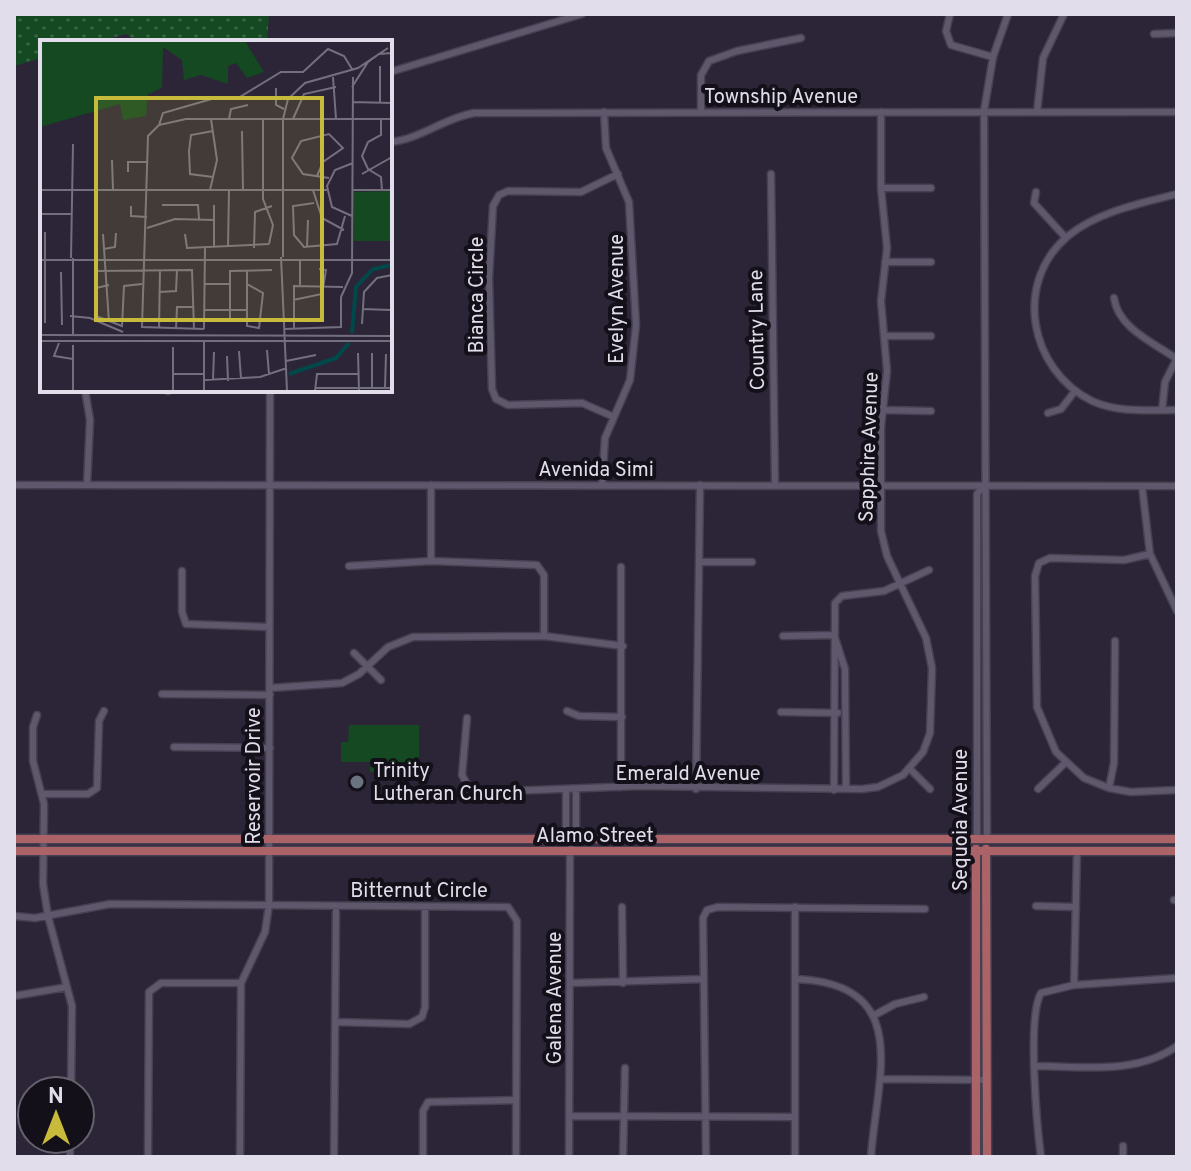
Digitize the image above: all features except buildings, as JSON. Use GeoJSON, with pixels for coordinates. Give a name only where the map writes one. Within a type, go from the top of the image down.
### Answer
{"type":"FeatureCollection","features":[{"type":"Feature","properties":{"kind":"main road","name":"Alamo Street"},"geometry":{"type":"LineString","coordinates":[[14,839],[1177,839]]}},
{"type":"Feature","properties":{"kind":"main road","name":"Sequoia Avenue"},"geometry":{"type":"LineString","coordinates":[[977,840],[982,1080],[987,1157]]}},
{"type":"Feature","properties":{"kind":"main road","name":"Sequoia Avenue"},"geometry":{"type":"LineString","coordinates":[[976,1157],[982,1080],[987,840]]}},
{"type":"Feature","properties":{"kind":"main road","name":"Alamo Street"},"geometry":{"type":"LineString","coordinates":[[14,851],[1177,851]]}},
{"type":"Feature","properties":{"kind":"street"},"geometry":{"type":"LineString","coordinates":[[392,71],[582,14]]}},
{"type":"Feature","properties":{"kind":"street"},"geometry":{"type":"LineString","coordinates":[[950,14],[946,31],[951,45],[993,57]]}},
{"type":"Feature","properties":{"kind":"street","name":"Sequoia Avenue"},"geometry":{"type":"LineString","coordinates":[[987,840],[988,494],[984,485],[984,111],[993,57],[1008,14]]}},
{"type":"Feature","properties":{"kind":"street"},"geometry":{"type":"LineString","coordinates":[[1037,112],[1043,58],[1064,14]]}},
{"type":"Feature","properties":{"kind":"street"},"geometry":{"type":"LineString","coordinates":[[1154,34],[1177,33]]}},
{"type":"Feature","properties":{"kind":"street"},"geometry":{"type":"LineString","coordinates":[[701,112],[701,75],[709,61],[737,51],[801,38]]}},
{"type":"Feature","properties":{"kind":"street","name":"Evelyn Avenue"},"geometry":{"type":"LineString","coordinates":[[602,485],[603,447],[630,380],[636,325],[632,222],[627,192],[606,148],[604,112]]}},
{"type":"Feature","properties":{"kind":"street","name":"Sapphire Avenue"},"geometry":{"type":"LineString","coordinates":[[881,112],[881,188],[887,232],[881,301],[887,371],[882,410],[884,546],[926,638],[932,668],[930,733],[923,752],[911,770]]}},
{"type":"Feature","properties":{"kind":"street","name":"Township Avenue"},"geometry":{"type":"LineString","coordinates":[[392,142],[414,138],[452,118],[474,113],[1177,112]]}},
{"type":"Feature","properties":{"kind":"street","name":"Bianca Circle"},"geometry":{"type":"LineString","coordinates":[[614,417],[582,403],[508,405],[496,399],[492,389],[489,278],[493,206],[499,195],[508,191],[581,192],[618,174]]}},
{"type":"Feature","properties":{"kind":"street","name":"Country Lane"},"geometry":{"type":"LineString","coordinates":[[771,174],[775,485]]}},
{"type":"Feature","properties":{"kind":"street"},"geometry":{"type":"LineString","coordinates":[[881,188],[931,188]]}},
{"type":"Feature","properties":{"kind":"street"},"geometry":{"type":"LineString","coordinates":[[1036,192],[1034,203],[1066,238]]}},
{"type":"Feature","properties":{"kind":"street"},"geometry":{"type":"LineString","coordinates":[[1177,194],[1099,218],[1066,238],[1041,274],[1034,316],[1046,358],[1075,391],[1112,408],[1177,410]]}},
{"type":"Feature","properties":{"kind":"street"},"geometry":{"type":"LineString","coordinates":[[885,262],[931,262]]}},
{"type":"Feature","properties":{"kind":"street"},"geometry":{"type":"LineString","coordinates":[[1114,298],[1116,312],[1125,322],[1177,358],[1165,382],[1162,410]]}},
{"type":"Feature","properties":{"kind":"street"},"geometry":{"type":"LineString","coordinates":[[884,336],[931,336]]}},
{"type":"Feature","properties":{"kind":"street"},"geometry":{"type":"LineString","coordinates":[[1048,413],[1061,409],[1075,391]]}},
{"type":"Feature","properties":{"kind":"street"},"geometry":{"type":"LineString","coordinates":[[85,392],[90,420],[87,485]]}},
{"type":"Feature","properties":{"kind":"street","name":"Reservoir Drive"},"geometry":{"type":"LineString","coordinates":[[240,1157],[241,983],[265,932],[269,905],[270,392]]}},
{"type":"Feature","properties":{"kind":"street"},"geometry":{"type":"LineString","coordinates":[[882,410],[931,411]]}},
{"type":"Feature","properties":{"kind":"street","name":"Avenida Simi"},"geometry":{"type":"LineString","coordinates":[[14,485],[1177,486]]}},
{"type":"Feature","properties":{"kind":"street"},"geometry":{"type":"LineString","coordinates":[[431,485],[431,561]]}},
{"type":"Feature","properties":{"kind":"street"},"geometry":{"type":"LineString","coordinates":[[696,789],[700,485]]}},
{"type":"Feature","properties":{"kind":"street","name":"Sequoia Avenue"},"geometry":{"type":"LineString","coordinates":[[977,840],[977,494],[984,485]]}},
{"type":"Feature","properties":{"kind":"street"},"geometry":{"type":"LineString","coordinates":[[1142,486],[1150,554],[1177,611]]}},
{"type":"Feature","properties":{"kind":"street"},"geometry":{"type":"LineString","coordinates":[[1150,554],[1124,560],[1050,558],[1036,568],[1037,707],[1047,739],[1065,763],[1084,778],[1109,788],[1131,792],[1177,790]]}},
{"type":"Feature","properties":{"kind":"street"},"geometry":{"type":"LineString","coordinates":[[349,566],[431,561],[537,565],[544,575],[544,636]]}},
{"type":"Feature","properties":{"kind":"street"},"geometry":{"type":"LineString","coordinates":[[700,562],[752,562]]}},
{"type":"Feature","properties":{"kind":"street"},"geometry":{"type":"LineString","coordinates":[[621,567],[621,787]]}},
{"type":"Feature","properties":{"kind":"street"},"geometry":{"type":"LineString","coordinates":[[834,790],[834,635],[838,598],[872,594],[929,570]]}},
{"type":"Feature","properties":{"kind":"street"},"geometry":{"type":"LineString","coordinates":[[182,571],[182,612],[186,624],[269,627]]}},
{"type":"Feature","properties":{"kind":"street"},"geometry":{"type":"LineString","coordinates":[[783,636],[834,635]]}},
{"type":"Feature","properties":{"kind":"street"},"geometry":{"type":"LineString","coordinates":[[834,635],[844,658],[846,789]]}},
{"type":"Feature","properties":{"kind":"street"},"geometry":{"type":"LineString","coordinates":[[162,694],[331,686],[351,679],[388,647],[413,637],[544,636],[623,646]]}},
{"type":"Feature","properties":{"kind":"street"},"geometry":{"type":"LineString","coordinates":[[1109,788],[1114,763],[1115,641]]}},
{"type":"Feature","properties":{"kind":"street"},"geometry":{"type":"LineString","coordinates":[[354,653],[381,680]]}},
{"type":"Feature","properties":{"kind":"street"},"geometry":{"type":"LineString","coordinates":[[42,794],[93,792],[99,784],[99,721],[104,711]]}},
{"type":"Feature","properties":{"kind":"street"},"geometry":{"type":"LineString","coordinates":[[567,711],[579,716],[622,717]]}},
{"type":"Feature","properties":{"kind":"street"},"geometry":{"type":"LineString","coordinates":[[781,712],[846,713]]}},
{"type":"Feature","properties":{"kind":"street"},"geometry":{"type":"LineString","coordinates":[[37,715],[33,727],[33,761],[42,794],[48,916],[72,1006],[71,1075]]}},
{"type":"Feature","properties":{"kind":"street","name":"Emerald Avenue"},"geometry":{"type":"LineString","coordinates":[[467,718],[464,783],[479,792],[621,787],[834,790],[878,787],[911,770]]}},
{"type":"Feature","properties":{"kind":"street"},"geometry":{"type":"LineString","coordinates":[[174,747],[270,748]]}},
{"type":"Feature","properties":{"kind":"street"},"geometry":{"type":"LineString","coordinates":[[1038,789],[1065,763]]}},
{"type":"Feature","properties":{"kind":"street"},"geometry":{"type":"LineString","coordinates":[[911,770],[930,789]]}},
{"type":"Feature","properties":{"kind":"street","name":"Galena Avenue"},"geometry":{"type":"LineString","coordinates":[[566,789],[566,830],[571,839]]}},
{"type":"Feature","properties":{"kind":"street","name":"Galena Avenue"},"geometry":{"type":"LineString","coordinates":[[569,1157],[570,851],[576,830],[576,789]]}},
{"type":"Feature","properties":{"kind":"street"},"geometry":{"type":"LineString","coordinates":[[1074,985],[1077,851]]}},
{"type":"Feature","properties":{"kind":"street","name":"Bitternut Circle"},"geometry":{"type":"LineString","coordinates":[[14,916],[48,916],[110,904],[502,906],[517,915],[516,1157]]}},
{"type":"Feature","properties":{"kind":"street"},"geometry":{"type":"LineString","coordinates":[[1036,906],[1076,907]]}},
{"type":"Feature","properties":{"kind":"street"},"geometry":{"type":"LineString","coordinates":[[334,1157],[336,907]]}},
{"type":"Feature","properties":{"kind":"street"},"geometry":{"type":"LineString","coordinates":[[336,1022],[409,1024],[422,1017],[425,1007],[425,907]]}},
{"type":"Feature","properties":{"kind":"street"},"geometry":{"type":"LineString","coordinates":[[622,907],[623,983]]}},
{"type":"Feature","properties":{"kind":"street"},"geometry":{"type":"LineString","coordinates":[[706,1157],[703,918],[707,910],[718,907],[925,909]]}},
{"type":"Feature","properties":{"kind":"street"},"geometry":{"type":"LineString","coordinates":[[795,907],[795,1157]]}},
{"type":"Feature","properties":{"kind":"street"},"geometry":{"type":"LineString","coordinates":[[1041,1157],[1035,1119],[1038,997],[1046,990],[1074,985],[1177,978]]}},
{"type":"Feature","properties":{"kind":"street"},"geometry":{"type":"LineString","coordinates":[[571,983],[703,979]]}},
{"type":"Feature","properties":{"kind":"street"},"geometry":{"type":"LineString","coordinates":[[795,979],[840,987],[859,999],[873,1016],[882,1041],[881,1079],[871,1157]]}},
{"type":"Feature","properties":{"kind":"street"},"geometry":{"type":"LineString","coordinates":[[148,1157],[149,992],[161,983],[241,983]]}},
{"type":"Feature","properties":{"kind":"street"},"geometry":{"type":"LineString","coordinates":[[14,996],[67,987]]}},
{"type":"Feature","properties":{"kind":"street"},"geometry":{"type":"LineString","coordinates":[[873,1016],[924,997]]}},
{"type":"Feature","properties":{"kind":"street"},"geometry":{"type":"LineString","coordinates":[[1035,1066],[1121,1066],[1156,1058],[1177,1046]]}},
{"type":"Feature","properties":{"kind":"street"},"geometry":{"type":"LineString","coordinates":[[623,1157],[625,1068]]}},
{"type":"Feature","properties":{"kind":"street"},"geometry":{"type":"LineString","coordinates":[[881,1079],[982,1080]]}},
{"type":"Feature","properties":{"kind":"street"},"geometry":{"type":"LineString","coordinates":[[423,1157],[423,1111],[428,1102],[516,1100]]}},
{"type":"Feature","properties":{"kind":"street"},"geometry":{"type":"LineString","coordinates":[[570,1116],[794,1117]]}},
{"type":"Feature","properties":{"kind":"street"},"geometry":{"type":"LineString","coordinates":[[1123,1146],[1123,1157]]}},
{"type":"Feature","properties":{"kind":"green space"},"geometry":{"type":"Polygon","coordinates":[[[14,14],[269,14],[267,40],[135,40],[126,34],[104,40],[40,40],[40,59],[14,66],[14,14]]]}},
{"type":"Feature","properties":{"kind":"green space"},"geometry":{"type":"Polygon","coordinates":[[[349,725],[419,725],[419,772],[370,772],[370,762],[341,762],[341,742],[348,742],[349,725]]]}},
{"type":"Feature","properties":{"kind":"place","name":"Trinity Lutheran Church"},"geometry":{"type":"Point","coordinates":[357,782]}}]}
